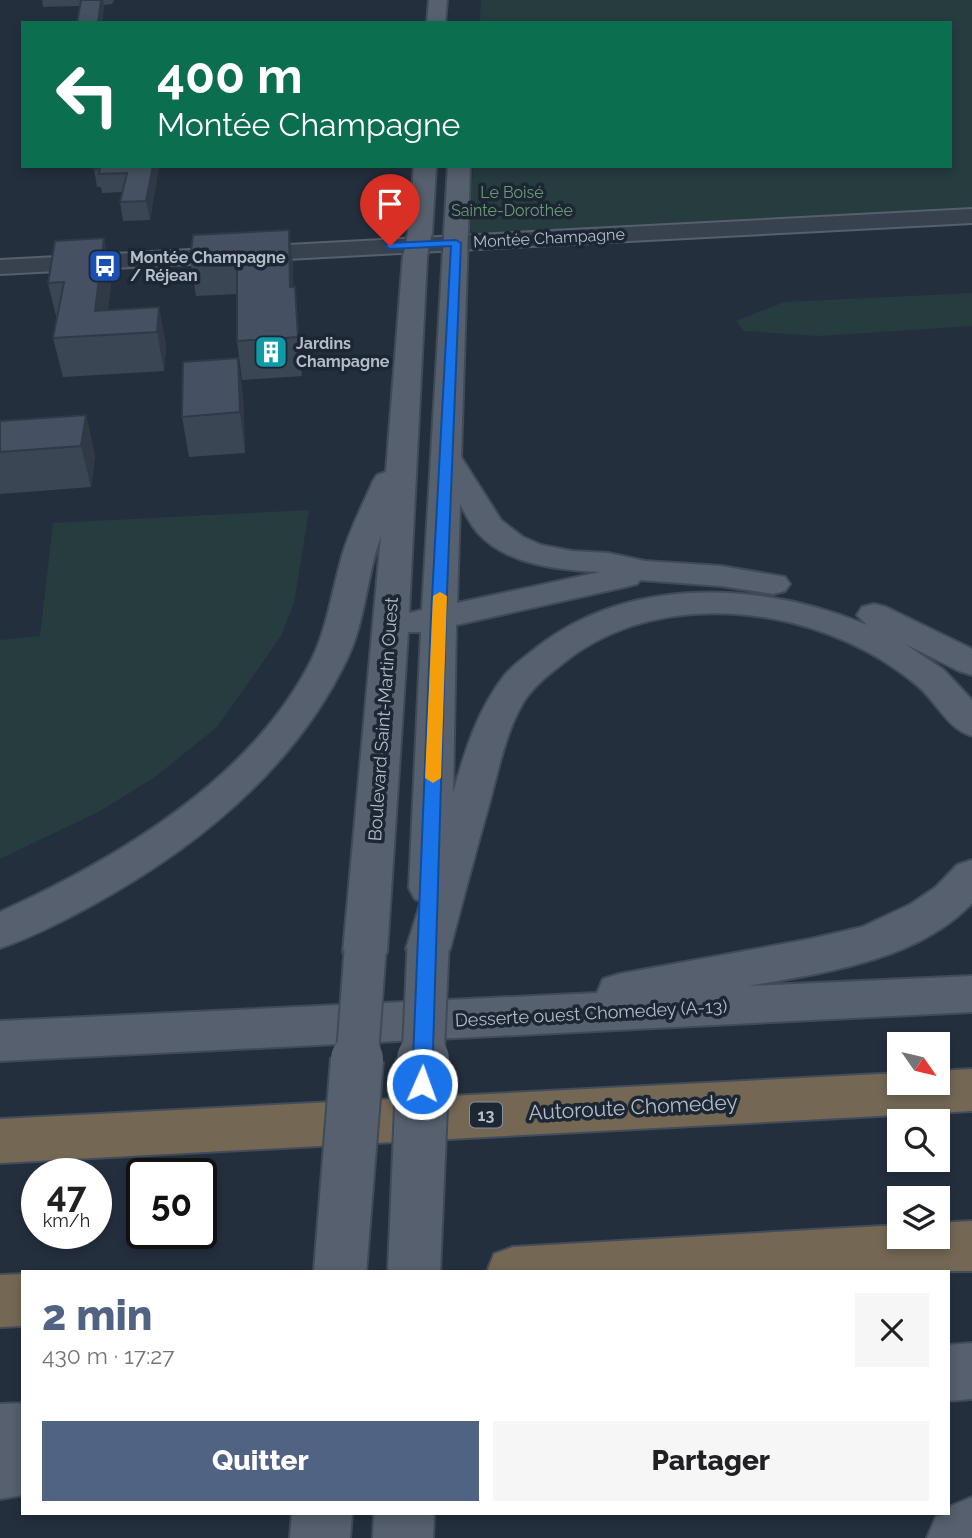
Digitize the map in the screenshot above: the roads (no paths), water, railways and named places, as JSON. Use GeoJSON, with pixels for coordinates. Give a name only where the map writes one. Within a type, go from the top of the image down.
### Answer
{"type":"FeatureCollection","features":[{"type":"Feature","properties":{"kind":"highway","name":"Autoroute Chomedey"},"geometry":{"type":"LineString","coordinates":[[0,1141],[972,1090]]}},
{"type":"Feature","properties":{"kind":"highway"},"geometry":{"type":"LineString","coordinates":[[548,1270],[972,1246]]}},
{"type":"Feature","properties":{"kind":"highway"},"geometry":{"type":"LineString","coordinates":[[0,1301],[21,1300]]}},
{"type":"Feature","properties":{"kind":"main road"},"geometry":{"type":"LineString","coordinates":[[436,21],[438,0]]}},
{"type":"Feature","properties":{"kind":"main road","name":"Boulevard Saint-Martin Ouest"},"geometry":{"type":"LineString","coordinates":[[340,1270],[391,629],[415,256],[425,168]]}},
{"type":"Feature","properties":{"kind":"main road"},"geometry":{"type":"LineString","coordinates":[[414,1270],[459,168]]}},
{"type":"Feature","properties":{"kind":"main road"},"geometry":{"type":"LineString","coordinates":[[0,931],[89,887],[155,845],[230,787],[280,733],[318,681],[335,646],[350,598],[358,558],[401,446]]}},
{"type":"Feature","properties":{"kind":"main road"},"geometry":{"type":"LineString","coordinates":[[447,458],[489,526],[512,544],[545,556],[645,570],[721,576],[806,591],[878,617],[972,663]]}},
{"type":"Feature","properties":{"kind":"main road"},"geometry":{"type":"LineString","coordinates":[[391,629],[610,582],[645,570]]}},
{"type":"Feature","properties":{"kind":"main road"},"geometry":{"type":"LineString","coordinates":[[428,949],[487,740],[496,719],[514,688],[540,661],[570,639],[601,623],[656,607],[693,603],[759,605],[802,614],[849,629],[889,649],[942,688],[972,723]]}},
{"type":"Feature","properties":{"kind":"main road"},"geometry":{"type":"LineString","coordinates":[[461,1020],[792,961],[860,945],[914,924],[950,898],[972,876]]}},
{"type":"Feature","properties":{"kind":"main road","name":"Desserte ouest Chomedey (A-13)"},"geometry":{"type":"LineString","coordinates":[[0,1041],[972,995]]}},
{"type":"Feature","properties":{"kind":"main road"},"geometry":{"type":"LineString","coordinates":[[950,1373],[972,1371]]}},
{"type":"Feature","properties":{"kind":"main road"},"geometry":{"type":"LineString","coordinates":[[0,1433],[21,1431]]}},
{"type":"Feature","properties":{"kind":"main road"},"geometry":{"type":"LineString","coordinates":[[0,1470],[21,1466]]}},
{"type":"Feature","properties":{"kind":"main road"},"geometry":{"type":"LineString","coordinates":[[957,1538],[972,1527]]}},
{"type":"Feature","properties":{"kind":"street","name":"Montée Champagne"},"geometry":{"type":"LineString","coordinates":[[0,267],[972,216]]}},
{"type":"Feature","properties":{"kind":"place","name":"Montée Champagne / Réjean"},"geometry":{"type":"Point","coordinates":[105,266]}},
{"type":"Feature","properties":{"kind":"place","name":"Jardins Champagne"},"geometry":{"type":"Point","coordinates":[271,352]}},
{"type":"Feature","properties":{"kind":"park label","name":"Le Boisé Sainte-Dorothée"},"geometry":{"type":"Point","coordinates":[512,201]}}]}
